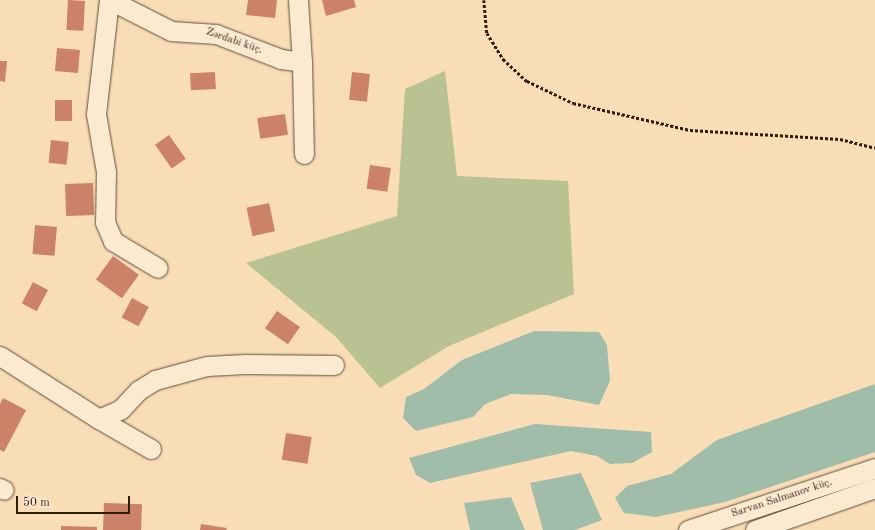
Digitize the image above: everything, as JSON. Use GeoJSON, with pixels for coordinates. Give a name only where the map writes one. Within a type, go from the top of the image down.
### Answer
{"type":"FeatureCollection","features":[{"type":"Feature","properties":{"kind":"street","name":"Zərdabi küç."},"geometry":{"type":"LineString","coordinates":[[109,0],[171,31],[216,34],[281,58],[302,62]]}},
{"type":"Feature","properties":{"kind":"street"},"geometry":{"type":"LineString","coordinates":[[109,0],[96,114],[106,172],[105,222],[113,241],[158,268]]}},
{"type":"Feature","properties":{"kind":"street"},"geometry":{"type":"LineString","coordinates":[[298,0],[302,62],[304,154]]}},
{"type":"Feature","properties":{"kind":"street"},"geometry":{"type":"LineString","coordinates":[[0,356],[99,419],[151,449]]}},
{"type":"Feature","properties":{"kind":"street"},"geometry":{"type":"LineString","coordinates":[[99,419],[121,409],[139,390],[155,380],[207,366],[245,364],[334,365]]}},
{"type":"Feature","properties":{"kind":"street","name":"Sarvan Salmanov küç."},"geometry":{"type":"LineString","coordinates":[[688,530],[875,468]]}},
{"type":"Feature","properties":{"kind":"street"},"geometry":{"type":"LineString","coordinates":[[755,530],[875,488]]}},
{"type":"Feature","properties":{"kind":"path"},"geometry":{"type":"LineString","coordinates":[[484,0],[487,33],[503,59],[527,81],[573,103],[690,130],[840,139],[875,148]]}},
{"type":"Feature","properties":{"kind":"shaded area"},"geometry":{"type":"Polygon","coordinates":[[[445,71],[457,176],[568,181],[574,294],[449,346],[380,388],[336,337],[246,263],[397,216],[405,89],[445,71]]]}},
{"type":"Feature","properties":{"kind":"shaded area"},"geometry":{"type":"Polygon","coordinates":[[[534,331],[599,332],[607,345],[610,381],[599,405],[547,395],[511,394],[485,404],[473,417],[416,431],[403,418],[406,397],[424,389],[462,360],[534,331]]]}},
{"type":"Feature","properties":{"kind":"shaded area"},"geometry":{"type":"Polygon","coordinates":[[[875,384],[875,452],[725,502],[656,517],[624,513],[615,498],[627,486],[671,474],[717,440],[875,384]]]}},
{"type":"Feature","properties":{"kind":"shaded area"},"geometry":{"type":"Polygon","coordinates":[[[535,424],[651,432],[652,452],[632,463],[610,464],[597,456],[571,451],[430,483],[416,475],[409,458],[535,424]]]}},
{"type":"Feature","properties":{"kind":"shaded area"},"geometry":{"type":"Polygon","coordinates":[[[581,473],[602,520],[575,530],[543,530],[530,483],[581,473]]]}},
{"type":"Feature","properties":{"kind":"shaded area"},"geometry":{"type":"Polygon","coordinates":[[[511,497],[525,530],[470,530],[464,503],[511,497]]]}},
{"type":"Feature","properties":{"kind":"building"},"geometry":{"type":"Polygon","coordinates":[[[68,0],[85,1],[83,31],[66,30],[68,0]]]}},
{"type":"Feature","properties":{"kind":"building"},"geometry":{"type":"Polygon","coordinates":[[[248,0],[277,0],[275,18],[246,15],[248,0]]]}},
{"type":"Feature","properties":{"kind":"building"},"geometry":{"type":"Polygon","coordinates":[[[322,0],[354,0],[356,7],[326,16],[322,0]]]}},
{"type":"Feature","properties":{"kind":"building"},"geometry":{"type":"Polygon","coordinates":[[[57,48],[80,50],[78,73],[55,71],[57,48]]]}},
{"type":"Feature","properties":{"kind":"building"},"geometry":{"type":"Polygon","coordinates":[[[0,61],[7,61],[5,82],[0,81],[0,61]]]}},
{"type":"Feature","properties":{"kind":"building"},"geometry":{"type":"Polygon","coordinates":[[[215,72],[216,89],[191,90],[190,73],[215,72]]]}},
{"type":"Feature","properties":{"kind":"building"},"geometry":{"type":"Polygon","coordinates":[[[352,72],[370,74],[367,102],[349,100],[352,72]]]}},
{"type":"Feature","properties":{"kind":"building"},"geometry":{"type":"Polygon","coordinates":[[[55,100],[72,100],[72,121],[55,121],[55,100]]]}},
{"type":"Feature","properties":{"kind":"building"},"geometry":{"type":"Polygon","coordinates":[[[285,114],[288,135],[260,139],[257,118],[285,114]]]}},
{"type":"Feature","properties":{"kind":"building"},"geometry":{"type":"Polygon","coordinates":[[[169,135],[186,159],[172,169],[155,145],[169,135]]]}},
{"type":"Feature","properties":{"kind":"building"},"geometry":{"type":"Polygon","coordinates":[[[51,140],[69,142],[66,165],[49,163],[51,140]]]}},
{"type":"Feature","properties":{"kind":"building"},"geometry":{"type":"Polygon","coordinates":[[[370,165],[391,168],[387,192],[367,189],[370,165]]]}},
{"type":"Feature","properties":{"kind":"building"},"geometry":{"type":"Polygon","coordinates":[[[93,183],[94,215],[66,216],[65,184],[93,183]]]}},
{"type":"Feature","properties":{"kind":"building"},"geometry":{"type":"Polygon","coordinates":[[[269,203],[275,231],[253,236],[247,208],[269,203]]]}},
{"type":"Feature","properties":{"kind":"building"},"geometry":{"type":"Polygon","coordinates":[[[35,225],[57,227],[54,256],[32,254],[35,225]]]}},
{"type":"Feature","properties":{"kind":"building"},"geometry":{"type":"Polygon","coordinates":[[[113,256],[139,275],[122,298],[96,279],[113,256]]]}},
{"type":"Feature","properties":{"kind":"building"},"geometry":{"type":"Polygon","coordinates":[[[33,282],[48,290],[37,311],[22,303],[33,282]]]}},
{"type":"Feature","properties":{"kind":"building"},"geometry":{"type":"Polygon","coordinates":[[[132,298],[149,307],[138,326],[122,317],[132,298]]]}},
{"type":"Feature","properties":{"kind":"building"},"geometry":{"type":"Polygon","coordinates":[[[277,311],[300,327],[288,344],[265,328],[277,311]]]}},
{"type":"Feature","properties":{"kind":"building"},"geometry":{"type":"Polygon","coordinates":[[[3,398],[26,410],[4,452],[0,450],[0,404],[3,398]]]}},
{"type":"Feature","properties":{"kind":"building"},"geometry":{"type":"Polygon","coordinates":[[[286,433],[312,437],[307,464],[282,460],[286,433]]]}},
{"type":"Feature","properties":{"kind":"building"},"geometry":{"type":"Polygon","coordinates":[[[104,503],[142,504],[141,530],[103,530],[104,503]]]}},
{"type":"Feature","properties":{"kind":"building"},"geometry":{"type":"Polygon","coordinates":[[[201,524],[227,528],[226,530],[200,530],[201,524]]]}},
{"type":"Feature","properties":{"kind":"building"},"geometry":{"type":"Polygon","coordinates":[[[61,526],[97,527],[97,530],[61,530],[61,526]]]}}]}
